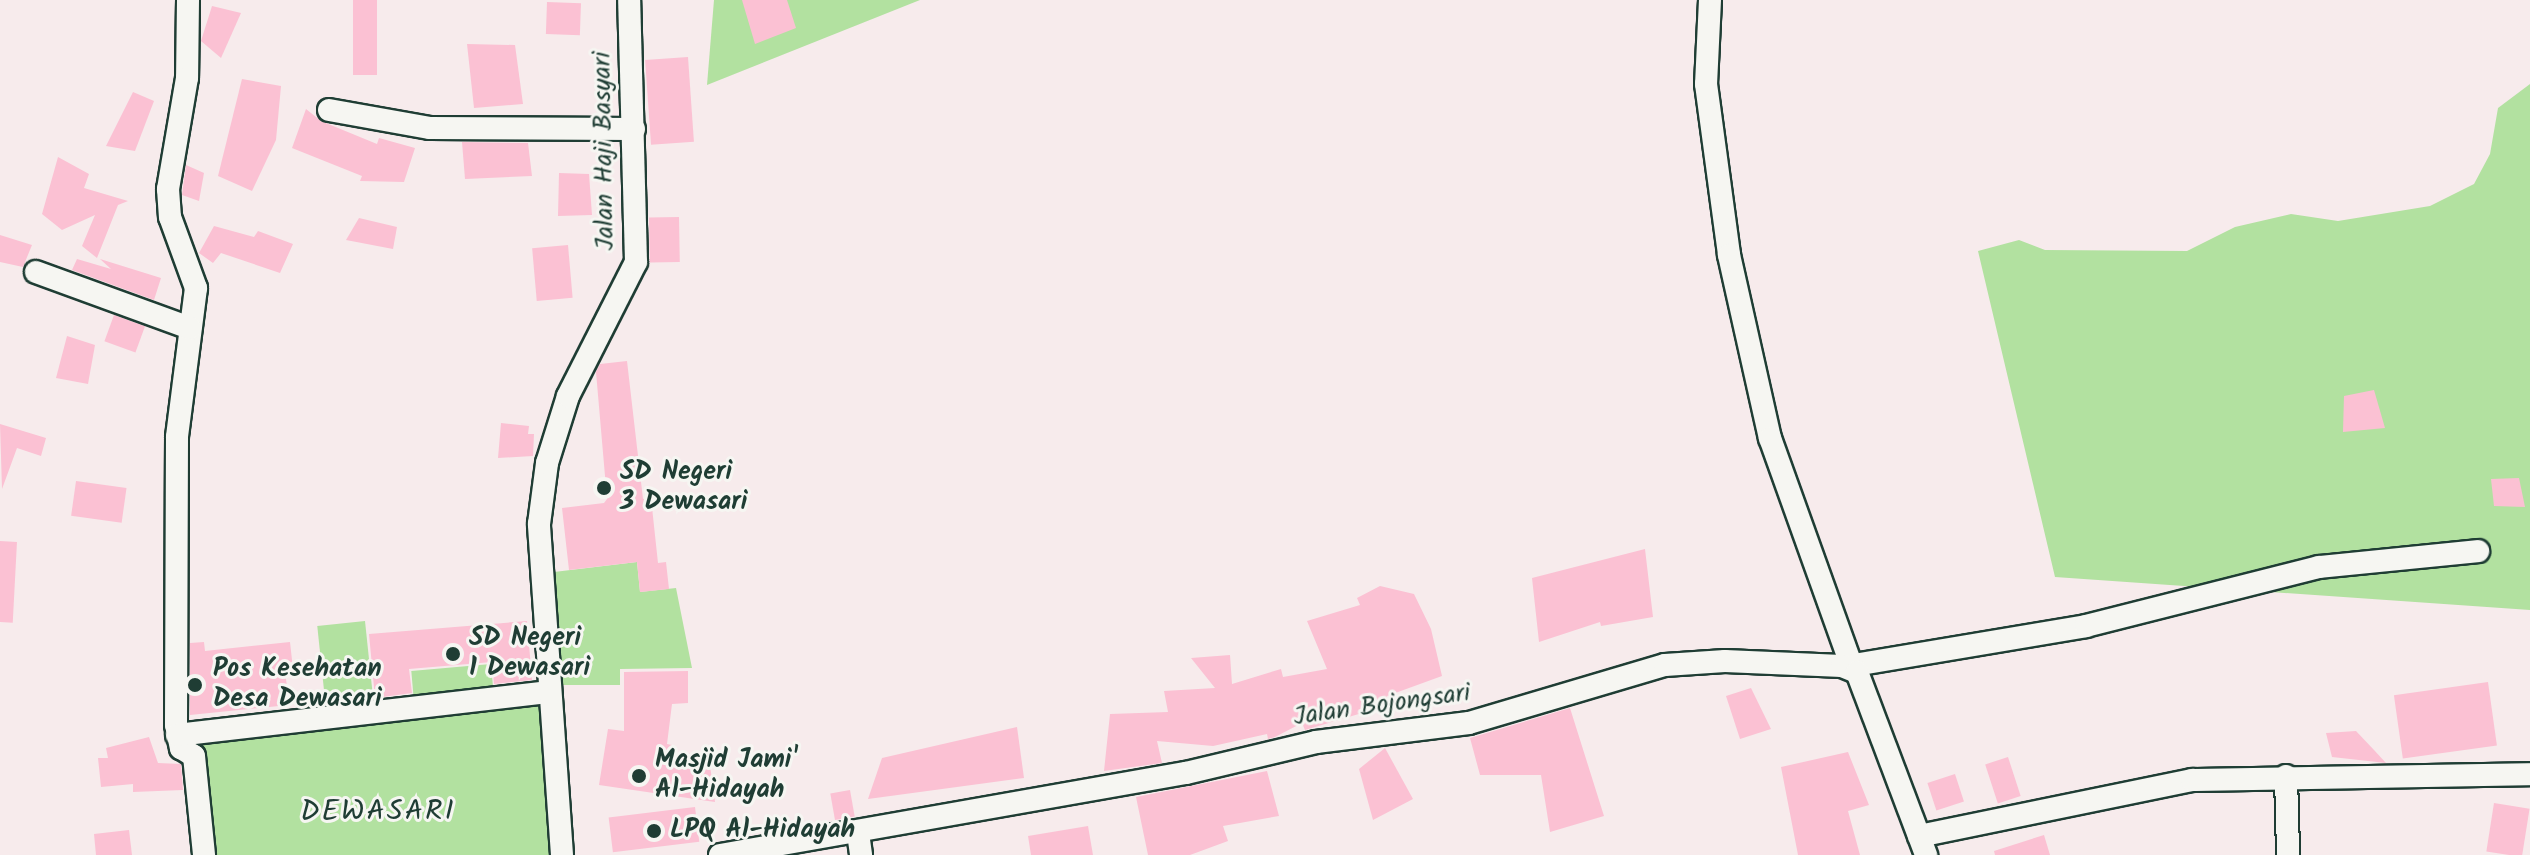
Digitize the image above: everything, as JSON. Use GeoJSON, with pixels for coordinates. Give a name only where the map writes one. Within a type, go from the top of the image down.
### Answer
{"type":"FeatureCollection","features":[{"type":"Feature","properties":{"kind":"street"},"geometry":{"type":"LineString","coordinates":[[188,0],[187,78],[168,189],[170,217],[195,278],[177,437],[177,735],[181,748],[194,756],[204,855]]}},
{"type":"Feature","properties":{"kind":"street","name":"Jalan Haji Basyari"},"geometry":{"type":"LineString","coordinates":[[562,855],[538,541],[547,463],[572,385],[636,262],[629,0]]}},
{"type":"Feature","properties":{"kind":"street"},"geometry":{"type":"LineString","coordinates":[[1708,12],[1706,84],[1729,255],[1770,438],[1923,846],[2142,787],[2286,776],[2530,774]]}},
{"type":"Feature","properties":{"kind":"street"},"geometry":{"type":"LineString","coordinates":[[329,110],[430,128],[634,129]]}},
{"type":"Feature","properties":{"kind":"street"},"geometry":{"type":"LineString","coordinates":[[36,272],[190,328]]}},
{"type":"Feature","properties":{"kind":"street","name":"Jalan Bojongsari"},"geometry":{"type":"LineString","coordinates":[[720,855],[860,844],[1316,742],[1469,723],[1665,665],[1725,661],[1854,668],[2086,626],[2304,570],[2478,551]]}},
{"type":"Feature","properties":{"kind":"street"},"geometry":{"type":"LineString","coordinates":[[177,735],[550,692]]}},
{"type":"Feature","properties":{"kind":"street"},"geometry":{"type":"LineString","coordinates":[[2286,776],[2288,855]]}},
{"type":"Feature","properties":{"kind":"green space"},"geometry":{"type":"Polygon","coordinates":[[[714,0],[920,0],[707,85],[714,0]]]}},
{"type":"Feature","properties":{"kind":"green space"},"geometry":{"type":"Polygon","coordinates":[[[2530,84],[2530,610],[2055,577],[1978,251],[2019,240],[2045,250],[2187,251],[2235,227],[2291,214],[2338,221],[2430,206],[2474,184],[2490,154],[2498,108],[2530,84]]]}},
{"type":"Feature","properties":{"kind":"green space"},"geometry":{"type":"Polygon","coordinates":[[[549,510],[554,572],[637,562],[640,592],[676,588],[692,668],[620,669],[620,685],[559,685],[549,510]]]}},
{"type":"Feature","properties":{"kind":"green space"},"geometry":{"type":"Polygon","coordinates":[[[365,621],[374,706],[326,711],[317,626],[365,621]]]}},
{"type":"Feature","properties":{"kind":"green space"},"geometry":{"type":"Polygon","coordinates":[[[491,664],[493,689],[413,696],[411,671],[491,664]]]}},
{"type":"Feature","properties":{"kind":"green space"},"geometry":{"type":"Polygon","coordinates":[[[541,700],[552,855],[211,855],[199,739],[541,700]]]}},
{"type":"Feature","properties":{"kind":"building"},"geometry":{"type":"Polygon","coordinates":[[[353,0],[377,0],[377,75],[353,75],[353,0]]]}},
{"type":"Feature","properties":{"kind":"building"},"geometry":{"type":"Polygon","coordinates":[[[742,0],[787,0],[796,28],[755,44],[742,0]]]}},
{"type":"Feature","properties":{"kind":"building"},"geometry":{"type":"Polygon","coordinates":[[[547,2],[581,3],[580,35],[546,34],[547,2]]]}},
{"type":"Feature","properties":{"kind":"building"},"geometry":{"type":"Polygon","coordinates":[[[212,6],[241,13],[221,58],[201,41],[212,6]]]}},
{"type":"Feature","properties":{"kind":"building"},"geometry":{"type":"Polygon","coordinates":[[[467,44],[515,45],[523,104],[474,108],[467,44]]]}},
{"type":"Feature","properties":{"kind":"building"},"geometry":{"type":"Polygon","coordinates":[[[688,57],[694,142],[651,145],[645,60],[688,57]]]}},
{"type":"Feature","properties":{"kind":"building"},"geometry":{"type":"Polygon","coordinates":[[[242,79],[281,86],[276,140],[252,191],[218,176],[242,79]]]}},
{"type":"Feature","properties":{"kind":"building"},"geometry":{"type":"Polygon","coordinates":[[[133,92],[154,101],[135,151],[106,146],[133,92]]]}},
{"type":"Feature","properties":{"kind":"building"},"geometry":{"type":"Polygon","coordinates":[[[306,109],[321,121],[377,144],[379,138],[415,148],[404,182],[360,181],[362,176],[292,148],[306,109]]]}},
{"type":"Feature","properties":{"kind":"building"},"geometry":{"type":"Polygon","coordinates":[[[462,142],[528,143],[532,176],[465,179],[462,142]]]}},
{"type":"Feature","properties":{"kind":"building"},"geometry":{"type":"Polygon","coordinates":[[[58,157],[89,174],[84,188],[128,201],[118,205],[97,258],[82,246],[95,215],[62,230],[42,214],[58,157]]]}},
{"type":"Feature","properties":{"kind":"building"},"geometry":{"type":"Polygon","coordinates":[[[186,165],[204,173],[199,201],[182,195],[186,165]]]}},
{"type":"Feature","properties":{"kind":"building"},"geometry":{"type":"Polygon","coordinates":[[[559,173],[589,174],[592,215],[558,216],[559,173]]]}},
{"type":"Feature","properties":{"kind":"building"},"geometry":{"type":"Polygon","coordinates":[[[679,217],[680,262],[650,263],[649,218],[679,217]]]}},
{"type":"Feature","properties":{"kind":"building"},"geometry":{"type":"Polygon","coordinates":[[[359,218],[397,227],[393,249],[346,240],[359,218]]]}},
{"type":"Feature","properties":{"kind":"building"},"geometry":{"type":"Polygon","coordinates":[[[214,226],[254,237],[258,231],[293,244],[280,273],[221,253],[213,263],[199,253],[214,226]]]}},
{"type":"Feature","properties":{"kind":"building"},"geometry":{"type":"Polygon","coordinates":[[[0,235],[32,245],[23,267],[0,262],[0,235]]]}},
{"type":"Feature","properties":{"kind":"building"},"geometry":{"type":"Polygon","coordinates":[[[568,245],[573,298],[537,301],[532,248],[568,245]]]}},
{"type":"Feature","properties":{"kind":"building"},"geometry":{"type":"Polygon","coordinates":[[[77,259],[111,269],[100,259],[161,278],[154,300],[72,270],[77,259]]]}},
{"type":"Feature","properties":{"kind":"building"},"geometry":{"type":"Polygon","coordinates":[[[114,315],[145,326],[135,353],[104,341],[114,315]]]}},
{"type":"Feature","properties":{"kind":"building"},"geometry":{"type":"Polygon","coordinates":[[[67,336],[95,345],[88,384],[56,378],[67,336]]]}},
{"type":"Feature","properties":{"kind":"building"},"geometry":{"type":"Polygon","coordinates":[[[627,361],[643,499],[651,498],[658,563],[666,562],[669,589],[640,592],[637,562],[569,570],[562,508],[604,503],[607,499],[596,372],[600,364],[627,361]]]}},
{"type":"Feature","properties":{"kind":"building"},"geometry":{"type":"Polygon","coordinates":[[[2374,390],[2385,428],[2343,432],[2344,396],[2374,390]]]}},
{"type":"Feature","properties":{"kind":"building"},"geometry":{"type":"Polygon","coordinates":[[[501,423],[529,426],[528,434],[534,434],[533,456],[498,458],[501,423]]]}},
{"type":"Feature","properties":{"kind":"building"},"geometry":{"type":"Polygon","coordinates":[[[0,424],[46,438],[41,456],[17,448],[2,489],[0,424]]]}},
{"type":"Feature","properties":{"kind":"building"},"geometry":{"type":"Polygon","coordinates":[[[2519,478],[2525,507],[2494,506],[2491,479],[2519,478]]]}},
{"type":"Feature","properties":{"kind":"building"},"geometry":{"type":"Polygon","coordinates":[[[76,481],[127,488],[122,523],[71,516],[76,481]]]}},
{"type":"Feature","properties":{"kind":"building"},"geometry":{"type":"Polygon","coordinates":[[[0,541],[17,542],[13,623],[0,622],[0,541]]]}},
{"type":"Feature","properties":{"kind":"building"},"geometry":{"type":"Polygon","coordinates":[[[1645,549],[1653,617],[1601,626],[1600,622],[1539,642],[1532,578],[1645,549]]]}},
{"type":"Feature","properties":{"kind":"building"},"geometry":{"type":"Polygon","coordinates":[[[1380,586],[1414,594],[1431,629],[1442,676],[1387,696],[1389,705],[1305,730],[1302,723],[1268,739],[1267,734],[1213,746],[1157,741],[1162,763],[1104,771],[1110,714],[1168,712],[1164,691],[1215,688],[1191,658],[1230,655],[1232,684],[1281,669],[1283,677],[1327,669],[1307,621],[1360,605],[1357,598],[1380,586]]]}},
{"type":"Feature","properties":{"kind":"building"},"geometry":{"type":"Polygon","coordinates":[[[527,621],[532,680],[494,684],[492,662],[409,669],[412,693],[375,698],[369,634],[527,621]]]}},
{"type":"Feature","properties":{"kind":"building"},"geometry":{"type":"Polygon","coordinates":[[[204,642],[205,651],[290,642],[293,669],[285,670],[289,705],[190,715],[190,643],[204,642]]]}},
{"type":"Feature","properties":{"kind":"building"},"geometry":{"type":"Polygon","coordinates":[[[688,671],[688,703],[672,704],[667,744],[672,745],[670,756],[708,751],[715,802],[599,785],[608,729],[624,731],[624,672],[688,671]]]}},
{"type":"Feature","properties":{"kind":"building"},"geometry":{"type":"Polygon","coordinates":[[[2488,682],[2497,745],[2403,759],[2394,695],[2488,682]]]}},
{"type":"Feature","properties":{"kind":"building"},"geometry":{"type":"Polygon","coordinates":[[[1751,688],[1771,729],[1740,739],[1726,696],[1751,688]]]}},
{"type":"Feature","properties":{"kind":"building"},"geometry":{"type":"Polygon","coordinates":[[[1570,708],[1604,816],[1550,832],[1541,775],[1480,775],[1470,738],[1570,708]]]}},
{"type":"Feature","properties":{"kind":"building"},"geometry":{"type":"Polygon","coordinates":[[[1017,727],[1024,778],[868,799],[882,758],[1017,727]]]}},
{"type":"Feature","properties":{"kind":"building"},"geometry":{"type":"Polygon","coordinates":[[[2356,731],[2386,763],[2332,757],[2326,733],[2356,731]]]}},
{"type":"Feature","properties":{"kind":"building"},"geometry":{"type":"Polygon","coordinates":[[[149,737],[158,763],[181,764],[183,790],[133,792],[133,784],[101,787],[98,758],[108,758],[106,748],[149,737]]]}},
{"type":"Feature","properties":{"kind":"building"},"geometry":{"type":"Polygon","coordinates":[[[1385,748],[1413,799],[1373,820],[1359,769],[1385,748]]]}},
{"type":"Feature","properties":{"kind":"building"},"geometry":{"type":"Polygon","coordinates":[[[1848,752],[1869,805],[1848,811],[1860,855],[1798,855],[1781,767],[1848,752]]]}},
{"type":"Feature","properties":{"kind":"building"},"geometry":{"type":"Polygon","coordinates":[[[2008,757],[2021,796],[1998,803],[1985,764],[2008,757]]]}},
{"type":"Feature","properties":{"kind":"building"},"geometry":{"type":"Polygon","coordinates":[[[1267,771],[1279,816],[1223,826],[1228,841],[1190,855],[1148,855],[1136,797],[1267,771]]]}},
{"type":"Feature","properties":{"kind":"building"},"geometry":{"type":"Polygon","coordinates":[[[1955,774],[1964,802],[1936,811],[1927,783],[1955,774]]]}},
{"type":"Feature","properties":{"kind":"building"},"geometry":{"type":"Polygon","coordinates":[[[850,790],[855,817],[835,820],[830,793],[850,790]]]}},
{"type":"Feature","properties":{"kind":"building"},"geometry":{"type":"Polygon","coordinates":[[[2494,803],[2530,809],[2522,855],[2486,851],[2494,803]]]}},
{"type":"Feature","properties":{"kind":"building","name":"LPQ Al-Hidayah"},"geometry":{"type":"Polygon","coordinates":[[[695,807],[699,842],[613,852],[609,818],[695,807]]]}},
{"type":"Feature","properties":{"kind":"building"},"geometry":{"type":"Polygon","coordinates":[[[1088,826],[1093,855],[1031,855],[1028,836],[1088,826]]]}},
{"type":"Feature","properties":{"kind":"building"},"geometry":{"type":"Polygon","coordinates":[[[129,830],[132,855],[96,855],[94,834],[129,830]]]}},
{"type":"Feature","properties":{"kind":"building"},"geometry":{"type":"Polygon","coordinates":[[[2044,835],[2050,855],[1995,855],[1994,851],[2044,835]]]}},
{"type":"Feature","properties":{"kind":"place","name":"SD Negeri 3 Dewasari"},"geometry":{"type":"Point","coordinates":[604,488]}},
{"type":"Feature","properties":{"kind":"place","name":"SD Negeri 1 Dewasari"},"geometry":{"type":"Point","coordinates":[453,654]}},
{"type":"Feature","properties":{"kind":"place","name":"Pos Kesehatan Desa Dewasari"},"geometry":{"type":"Point","coordinates":[195,685]}},
{"type":"Feature","properties":{"kind":"place","name":"Masjid Jami' Al-Hidayah"},"geometry":{"type":"Point","coordinates":[639,776]}},
{"type":"Feature","properties":{"kind":"place","name":"LPQ Al-Hidayah"},"geometry":{"type":"Point","coordinates":[654,831]}},
{"type":"Feature","properties":{"kind":"district","name":"DEWASARI"},"geometry":{"type":"Point","coordinates":[378,812]}}]}
